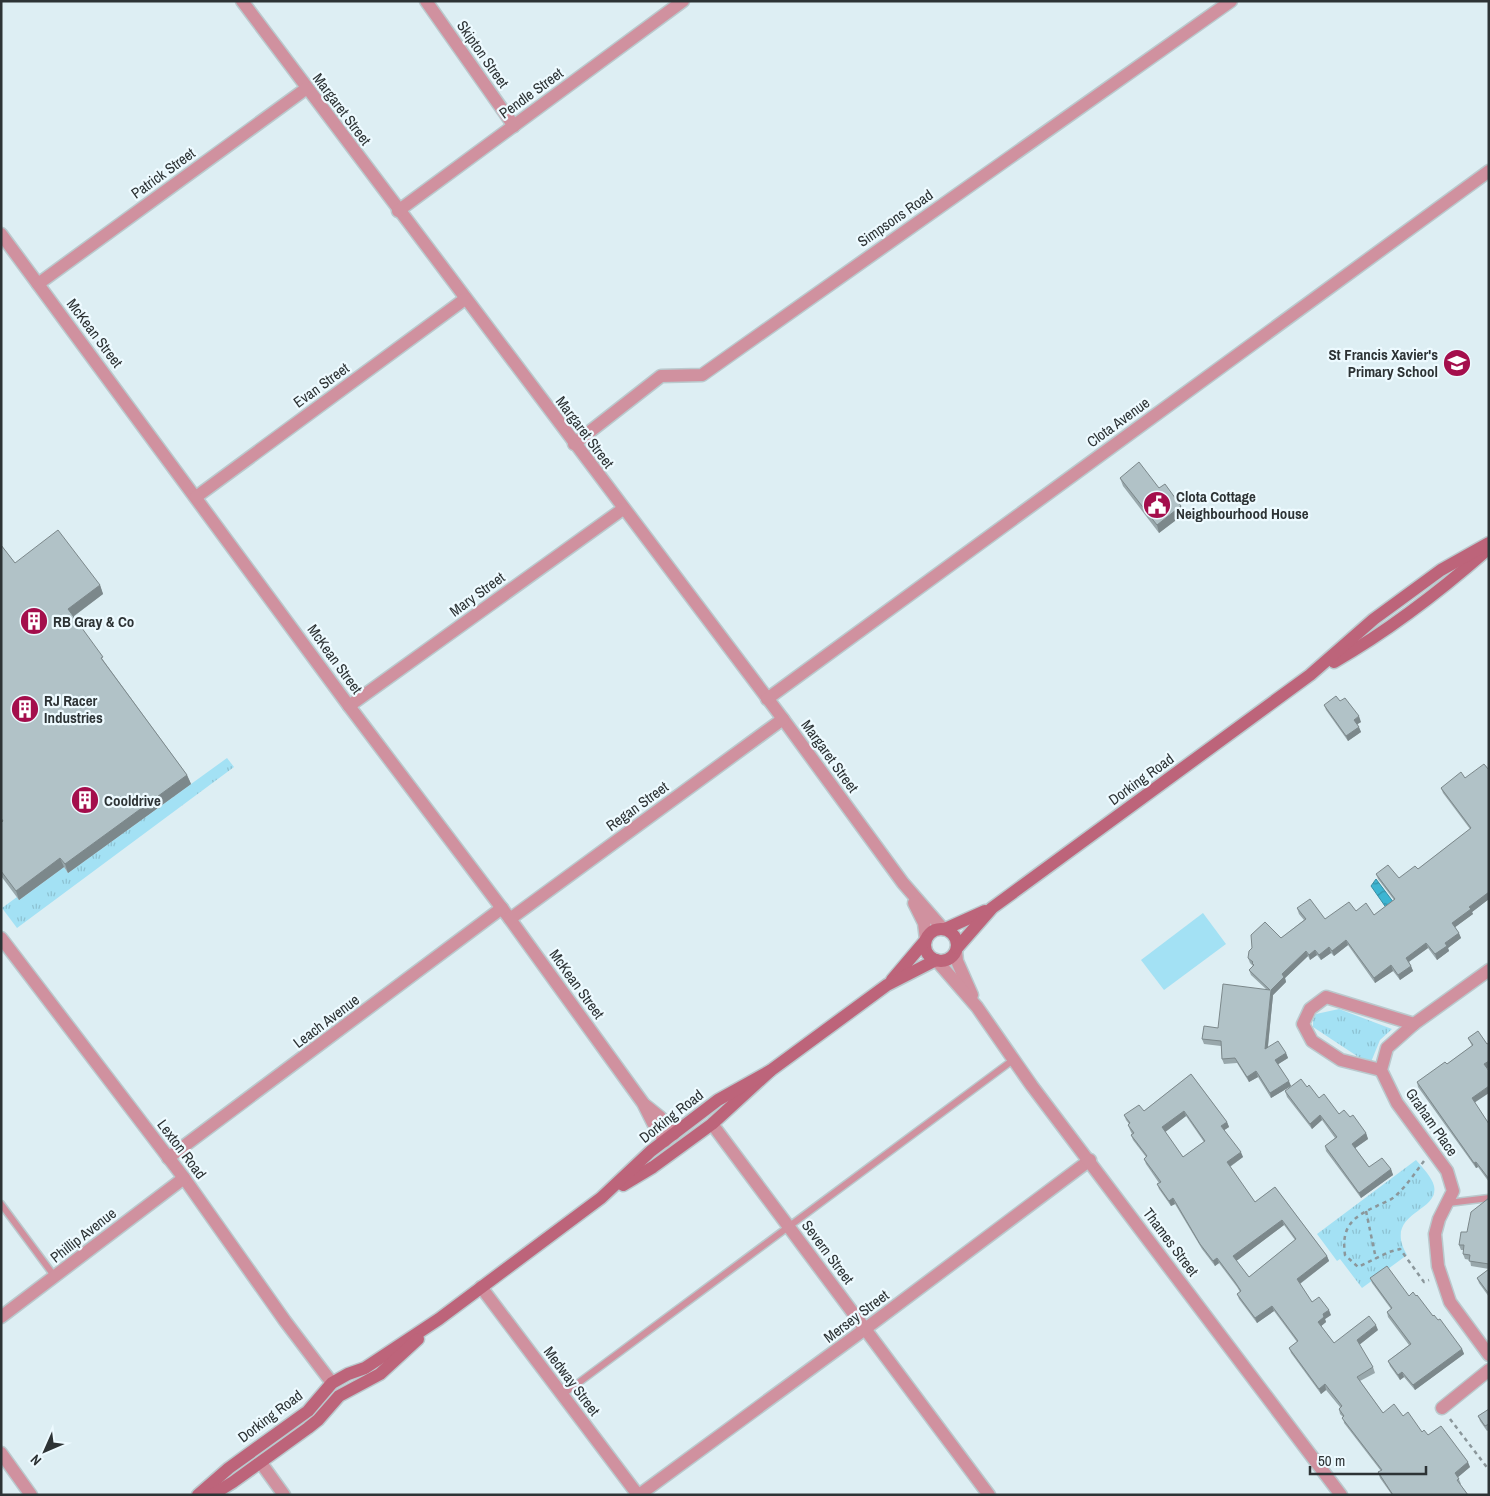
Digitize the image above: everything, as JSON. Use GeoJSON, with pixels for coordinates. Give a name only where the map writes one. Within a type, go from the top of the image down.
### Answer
{"type":"FeatureCollection","features":[{"type":"Feature","properties":{"kind":"main road","name":"Dorking Road"},"geometry":{"type":"LineString","coordinates":[[956,949],[992,908],[1310,675],[1374,619],[1441,570],[1489,543]]}},
{"type":"Feature","properties":{"kind":"main road","name":"Dorking Road"},"geometry":{"type":"LineString","coordinates":[[1310,675],[1372,640],[1445,587],[1489,548]]}},
{"type":"Feature","properties":{"kind":"main road"},"geometry":{"type":"LineString","coordinates":[[1392,606],[1401,619]]}},
{"type":"Feature","properties":{"kind":"main road","name":"Dorking Road"},"geometry":{"type":"LineString","coordinates":[[944,929],[992,908]]}},
{"type":"Feature","properties":{"kind":"main road"},"geometry":{"type":"LineString","coordinates":[[944,929],[950,931],[956,938],[956,949],[950,958],[942,961],[937,960],[928,955],[926,940],[933,931],[944,929]]}},
{"type":"Feature","properties":{"kind":"main road","name":"Dorking Road"},"geometry":{"type":"LineString","coordinates":[[886,985],[926,940]]}},
{"type":"Feature","properties":{"kind":"main road","name":"Dorking Road"},"geometry":{"type":"LineString","coordinates":[[198,1495],[228,1468],[308,1411],[332,1383],[348,1374],[365,1368],[439,1319],[601,1198],[653,1167],[712,1124],[770,1071],[886,985],[937,960]]}},
{"type":"Feature","properties":{"kind":"main road","name":"Dorking Road"},"geometry":{"type":"LineString","coordinates":[[601,1198],[651,1151],[718,1100],[770,1071]]}},
{"type":"Feature","properties":{"kind":"main road","name":"Dorking Road"},"geometry":{"type":"LineString","coordinates":[[212,1495],[233,1482],[318,1420],[339,1396],[380,1374],[439,1319]]}},
{"type":"Feature","properties":{"kind":"street","name":"Margaret Street"},"geometry":{"type":"LineString","coordinates":[[242,1],[398,211],[783,719],[904,883],[944,929]]}},
{"type":"Feature","properties":{"kind":"street","name":"Skipton Street"},"geometry":{"type":"LineString","coordinates":[[426,1],[514,126]]}},
{"type":"Feature","properties":{"kind":"street","name":"Pendle Street"},"geometry":{"type":"LineString","coordinates":[[398,211],[683,1]]}},
{"type":"Feature","properties":{"kind":"street","name":"Simpsons Road"},"geometry":{"type":"LineString","coordinates":[[574,444],[661,376],[702,375],[1231,1]]}},
{"type":"Feature","properties":{"kind":"street","name":"Patrick Street"},"geometry":{"type":"LineString","coordinates":[[38,284],[307,88]]}},
{"type":"Feature","properties":{"kind":"street","name":"Clota Avenue"},"geometry":{"type":"LineString","coordinates":[[767,699],[1489,171]]}},
{"type":"Feature","properties":{"kind":"street","name":"McKean Street"},"geometry":{"type":"LineString","coordinates":[[1,234],[349,706],[502,908],[643,1103],[653,1124],[669,1138]]}},
{"type":"Feature","properties":{"kind":"street","name":"Evan Street"},"geometry":{"type":"LineString","coordinates":[[196,497],[465,299]]}},
{"type":"Feature","properties":{"kind":"street","name":"Mary Street"},"geometry":{"type":"LineString","coordinates":[[349,706],[623,509]]}},
{"type":"Feature","properties":{"kind":"street","name":"Regan Street"},"geometry":{"type":"LineString","coordinates":[[510,919],[783,719]]}},
{"type":"Feature","properties":{"kind":"street","name":"Margaret Street"},"geometry":{"type":"LineString","coordinates":[[904,883],[921,916],[925,927],[926,940]]}},
{"type":"Feature","properties":{"kind":"street","name":"Leach Avenue"},"geometry":{"type":"LineString","coordinates":[[168,1158],[502,908]]}},
{"type":"Feature","properties":{"kind":"street","name":"Lexton Road"},"geometry":{"type":"LineString","coordinates":[[1,938],[184,1178],[285,1321],[332,1383]]}},
{"type":"Feature","properties":{"kind":"street","name":"Thames Street"},"geometry":{"type":"LineString","coordinates":[[956,949],[958,961],[977,1007]]}},
{"type":"Feature","properties":{"kind":"street","name":"Thames Street"},"geometry":{"type":"LineString","coordinates":[[937,960],[977,1007],[1013,1060],[1341,1495]]}},
{"type":"Feature","properties":{"kind":"street"},"geometry":{"type":"LineString","coordinates":[[1414,1024],[1326,997],[1310,1009],[1303,1024],[1312,1041],[1341,1060],[1381,1070],[1387,1048],[1414,1024],[1489,970]]}},
{"type":"Feature","properties":{"kind":"street","name":"Graham Place"},"geometry":{"type":"LineString","coordinates":[[1381,1070],[1397,1103],[1447,1171],[1453,1191],[1439,1218],[1435,1234],[1438,1266],[1450,1302],[1489,1355]]}},
{"type":"Feature","properties":{"kind":"street","name":"Severn Street"},"geometry":{"type":"LineString","coordinates":[[712,1124],[989,1495]]}},
{"type":"Feature","properties":{"kind":"street","name":"Mersey Street"},"geometry":{"type":"LineString","coordinates":[[638,1495],[865,1329],[1090,1160]]}},
{"type":"Feature","properties":{"kind":"street","name":"Phillip Avenue"},"geometry":{"type":"LineString","coordinates":[[1,1317],[184,1178]]}},
{"type":"Feature","properties":{"kind":"street","name":"Medway Street"},"geometry":{"type":"LineString","coordinates":[[481,1288],[638,1495]]}},
{"type":"Feature","properties":{"kind":"street"},"geometry":{"type":"LineString","coordinates":[[1442,1408],[1489,1370]]}},
{"type":"Feature","properties":{"kind":"street"},"geometry":{"type":"LineString","coordinates":[[1,1452],[31,1495]]}},
{"type":"Feature","properties":{"kind":"street"},"geometry":{"type":"LineString","coordinates":[[261,1462],[284,1495]]}},
{"type":"Feature","properties":{"kind":"lane"},"geometry":{"type":"LineString","coordinates":[[562,1395],[1013,1060]]}},
{"type":"Feature","properties":{"kind":"lane"},"geometry":{"type":"LineString","coordinates":[[1448,1203],[1489,1198]]}},
{"type":"Feature","properties":{"kind":"lane"},"geometry":{"type":"LineString","coordinates":[[1,1204],[55,1277]]}},
{"type":"Feature","properties":{"kind":"path"},"geometry":{"type":"LineString","coordinates":[[1432,1150],[1409,1182],[1393,1198],[1360,1214],[1348,1226],[1343,1241],[1345,1255],[1358,1267],[1388,1252],[1400,1249],[1424,1282],[1441,1276]]}},
{"type":"Feature","properties":{"kind":"path"},"geometry":{"type":"LineString","coordinates":[[1366,1211],[1376,1259]]}},
{"type":"Feature","properties":{"kind":"path"},"geometry":{"type":"LineString","coordinates":[[1442,1408],[1489,1470]]}},
{"type":"Feature","properties":{"kind":"green space"},"geometry":{"type":"Polygon","coordinates":[[[227,758],[234,767],[17,928],[2,908],[17,897],[19,900],[64,867],[68,873],[227,758]]]}},
{"type":"Feature","properties":{"kind":"green space"},"geometry":{"type":"Polygon","coordinates":[[[1203,913],[1226,944],[1164,990],[1141,960],[1203,913]]]}},
{"type":"Feature","properties":{"kind":"green space"},"geometry":{"type":"Polygon","coordinates":[[[1339,1009],[1392,1029],[1380,1040],[1371,1062],[1366,1062],[1313,1027],[1313,1020],[1316,1014],[1339,1009]]]}},
{"type":"Feature","properties":{"kind":"green space"},"geometry":{"type":"Polygon","coordinates":[[[1416,1160],[1431,1179],[1434,1186],[1434,1195],[1429,1202],[1406,1221],[1402,1230],[1401,1241],[1407,1255],[1362,1288],[1340,1259],[1337,1261],[1317,1234],[1416,1160]]]}},
{"type":"Feature","properties":{"kind":"water"},"geometry":{"type":"Polygon","coordinates":[[[1376,879],[1394,903],[1387,909],[1371,886],[1376,879]]]}},
{"type":"Feature","properties":{"kind":"building","name":"Clota Cottage Neighbourhood House"},"geometry":{"type":"Polygon","coordinates":[[[1139,462],[1159,488],[1165,484],[1181,506],[1157,525],[1120,478],[1139,462]]]}},
{"type":"Feature","properties":{"kind":"building"},"geometry":{"type":"Polygon","coordinates":[[[58,530],[100,585],[68,609],[103,657],[101,658],[187,775],[65,864],[60,858],[16,891],[1,871],[1,823],[3,821],[1,818],[1,545],[15,563],[58,530]]]}},
{"type":"Feature","properties":{"kind":"building"},"geometry":{"type":"Polygon","coordinates":[[[1336,696],[1340,701],[1345,698],[1359,716],[1354,720],[1359,727],[1346,736],[1324,705],[1336,696]]]}},
{"type":"Feature","properties":{"kind":"building"},"geometry":{"type":"Polygon","coordinates":[[[1484,764],[1489,770],[1489,892],[1452,923],[1459,933],[1445,943],[1447,946],[1435,954],[1426,943],[1406,958],[1411,966],[1398,975],[1391,965],[1374,978],[1346,940],[1332,951],[1329,947],[1319,955],[1315,950],[1309,955],[1306,951],[1282,974],[1284,977],[1271,990],[1265,1049],[1278,1041],[1286,1053],[1275,1060],[1289,1081],[1270,1093],[1256,1071],[1247,1077],[1235,1058],[1222,1059],[1221,1041],[1202,1039],[1204,1026],[1218,1028],[1223,984],[1270,990],[1249,970],[1254,965],[1248,958],[1249,951],[1252,948],[1251,935],[1265,922],[1281,938],[1306,919],[1297,908],[1310,899],[1325,919],[1349,902],[1356,911],[1366,903],[1374,915],[1395,899],[1376,874],[1388,865],[1399,878],[1415,866],[1418,869],[1471,828],[1441,788],[1461,772],[1465,778],[1484,764]]]}},
{"type":"Feature","properties":{"kind":"building"},"geometry":{"type":"Polygon","coordinates":[[[1478,1031],[1487,1044],[1489,1043],[1489,1061],[1484,1064],[1489,1071],[1489,1086],[1472,1098],[1489,1124],[1489,1179],[1476,1162],[1474,1163],[1417,1082],[1445,1062],[1447,1064],[1473,1045],[1468,1038],[1478,1031]]]}},
{"type":"Feature","properties":{"kind":"building"},"geometry":{"type":"Polygon","coordinates":[[[1191,1074],[1227,1122],[1221,1126],[1241,1152],[1227,1162],[1255,1202],[1275,1187],[1327,1256],[1297,1279],[1312,1302],[1319,1297],[1329,1310],[1323,1314],[1324,1317],[1318,1322],[1334,1343],[1369,1316],[1376,1325],[1357,1340],[1373,1367],[1357,1377],[1383,1413],[1394,1404],[1403,1416],[1408,1412],[1422,1432],[1424,1430],[1428,1435],[1441,1426],[1468,1462],[1455,1473],[1459,1479],[1457,1480],[1468,1495],[1393,1495],[1378,1472],[1382,1470],[1342,1418],[1344,1416],[1339,1409],[1342,1406],[1325,1384],[1319,1389],[1289,1348],[1298,1341],[1272,1306],[1255,1318],[1237,1294],[1241,1291],[1235,1282],[1217,1258],[1213,1261],[1200,1244],[1173,1198],[1169,1201],[1157,1184],[1161,1182],[1144,1159],[1147,1156],[1131,1135],[1134,1133],[1124,1115],[1139,1105],[1144,1111],[1191,1074]],[[1184,1111],[1162,1127],[1183,1157],[1205,1141],[1184,1111]],[[1282,1220],[1233,1256],[1249,1277],[1296,1239],[1282,1220]]]}},
{"type":"Feature","properties":{"kind":"building"},"geometry":{"type":"Polygon","coordinates":[[[1301,1079],[1307,1087],[1309,1085],[1319,1098],[1324,1094],[1339,1114],[1344,1110],[1350,1117],[1353,1115],[1366,1133],[1352,1144],[1369,1167],[1382,1158],[1391,1169],[1359,1193],[1325,1146],[1337,1137],[1320,1115],[1310,1124],[1285,1091],[1301,1079]]]}},
{"type":"Feature","properties":{"kind":"building"},"geometry":{"type":"Polygon","coordinates":[[[1489,1198],[1489,1264],[1469,1261],[1470,1255],[1463,1254],[1464,1245],[1459,1245],[1461,1232],[1467,1232],[1471,1212],[1489,1198]]]}},
{"type":"Feature","properties":{"kind":"building"},"geometry":{"type":"Polygon","coordinates":[[[1387,1266],[1409,1296],[1413,1292],[1433,1316],[1438,1320],[1440,1319],[1462,1349],[1413,1385],[1402,1372],[1398,1375],[1388,1361],[1411,1344],[1387,1312],[1392,1308],[1370,1278],[1387,1266]]]}},
{"type":"Feature","properties":{"kind":"building"},"geometry":{"type":"Polygon","coordinates":[[[1489,1269],[1489,1294],[1477,1278],[1489,1269]]]}},
{"type":"Feature","properties":{"kind":"building"},"geometry":{"type":"Polygon","coordinates":[[[1489,1409],[1489,1424],[1485,1426],[1478,1416],[1489,1409]]]}},
{"type":"Feature","properties":{"kind":"place","name":"St Francis Xavier's Primary School"},"geometry":{"type":"Point","coordinates":[1457,363]}},
{"type":"Feature","properties":{"kind":"place","name":"Clota Cottage Neighbourhood House"},"geometry":{"type":"Point","coordinates":[1157,505]}},
{"type":"Feature","properties":{"kind":"place","name":"RB Gray & Co"},"geometry":{"type":"Point","coordinates":[34,621]}},
{"type":"Feature","properties":{"kind":"place","name":"RJ Racer Industries"},"geometry":{"type":"Point","coordinates":[25,709]}},
{"type":"Feature","properties":{"kind":"place","name":"Cooldrive"},"geometry":{"type":"Point","coordinates":[85,800]}}]}
